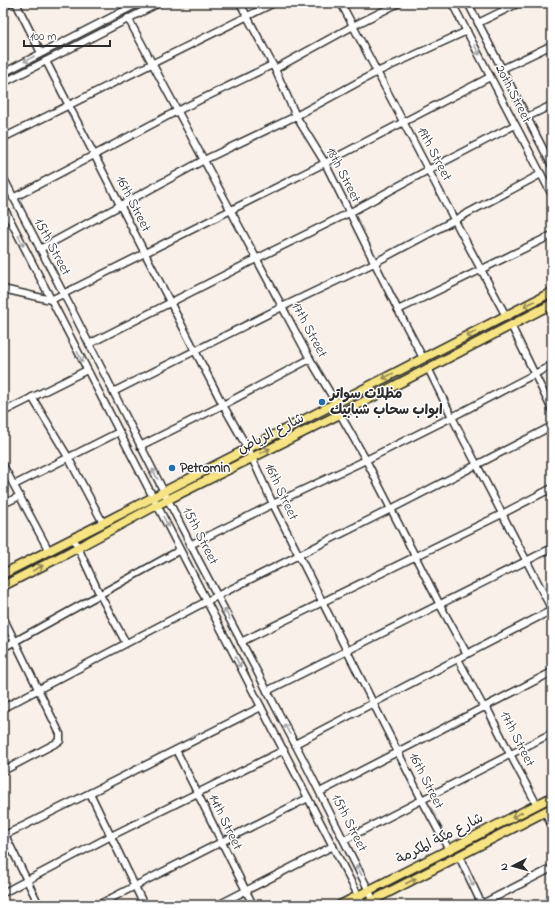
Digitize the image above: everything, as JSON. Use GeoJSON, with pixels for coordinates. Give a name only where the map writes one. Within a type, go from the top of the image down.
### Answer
{"type":"FeatureCollection","features":[{"type":"Feature","properties":{"kind":"main road","name":"شارع الرياض"},"geometry":{"type":"LineString","coordinates":[[3,574],[552,292]]}},
{"type":"Feature","properties":{"kind":"main road","name":"شارع الرياض"},"geometry":{"type":"LineString","coordinates":[[3,586],[99,537],[157,505],[340,414],[552,304]]}},
{"type":"Feature","properties":{"kind":"main road","name":"شارع مكة المكرمة"},"geometry":{"type":"LineString","coordinates":[[340,905],[552,797]]}},
{"type":"Feature","properties":{"kind":"main road","name":"شارع مكة المكرمة"},"geometry":{"type":"LineString","coordinates":[[363,905],[375,902],[548,810]]}},
{"type":"Feature","properties":{"kind":"street"},"geometry":{"type":"LineString","coordinates":[[3,7],[10,3]]}},
{"type":"Feature","properties":{"kind":"street"},"geometry":{"type":"LineString","coordinates":[[16,3],[41,53]]}},
{"type":"Feature","properties":{"kind":"street"},"geometry":{"type":"LineString","coordinates":[[121,3],[124,10]]}},
{"type":"Feature","properties":{"kind":"street"},"geometry":{"type":"LineString","coordinates":[[3,73],[139,3]]}},
{"type":"Feature","properties":{"kind":"street"},"geometry":{"type":"LineString","coordinates":[[3,83],[158,3]]}},
{"type":"Feature","properties":{"kind":"street","name":"18th Street"},"geometry":{"type":"LineString","coordinates":[[240,3],[296,116],[325,163],[423,358]]}},
{"type":"Feature","properties":{"kind":"street"},"geometry":{"type":"LineString","coordinates":[[3,138],[274,3]]}},
{"type":"Feature","properties":{"kind":"street","name":"19th Street"},"geometry":{"type":"LineString","coordinates":[[341,3],[506,316]]}},
{"type":"Feature","properties":{"kind":"street"},"geometry":{"type":"LineString","coordinates":[[4,207],[94,155],[178,111],[273,67],[398,3]]}},
{"type":"Feature","properties":{"kind":"street","name":"20th Street"},"geometry":{"type":"LineString","coordinates":[[452,3],[552,195]]}},
{"type":"Feature","properties":{"kind":"street","name":"20th Street"},"geometry":{"type":"LineString","coordinates":[[468,3],[552,166]]}},
{"type":"Feature","properties":{"kind":"street"},"geometry":{"type":"LineString","coordinates":[[478,23],[519,3]]}},
{"type":"Feature","properties":{"kind":"street","name":"17th Street"},"geometry":{"type":"LineString","coordinates":[[128,18],[310,359],[336,403],[340,414],[366,460],[466,654]]}},
{"type":"Feature","properties":{"kind":"street"},"geometry":{"type":"LineString","coordinates":[[40,250],[204,160],[296,116],[377,72],[467,31]]}},
{"type":"Feature","properties":{"kind":"street"},"geometry":{"type":"LineString","coordinates":[[502,69],[552,45]]}},
{"type":"Feature","properties":{"kind":"street","name":"16th Street"},"geometry":{"type":"LineString","coordinates":[[46,61],[223,405],[248,449],[273,504],[373,704],[449,850]]}},
{"type":"Feature","properties":{"kind":"street"},"geometry":{"type":"LineString","coordinates":[[3,289],[51,300],[325,163],[490,77]]}},
{"type":"Feature","properties":{"kind":"street"},"geometry":{"type":"LineString","coordinates":[[527,117],[552,105]]}},
{"type":"Feature","properties":{"kind":"street"},"geometry":{"type":"LineString","coordinates":[[89,344],[349,213],[515,124]]}},
{"type":"Feature","properties":{"kind":"street"},"geometry":{"type":"LineString","coordinates":[[113,392],[282,307],[374,263],[541,174]]}},
{"type":"Feature","properties":{"kind":"street","name":"15th Street"},"geometry":{"type":"LineString","coordinates":[[3,177],[164,491],[190,545],[320,792],[375,902]]}},
{"type":"Feature","properties":{"kind":"street","name":"15th Street"},"geometry":{"type":"LineString","coordinates":[[4,207],[363,905]]}},
{"type":"Feature","properties":{"kind":"street"},"geometry":{"type":"LineString","coordinates":[[398,310],[552,234]]}},
{"type":"Feature","properties":{"kind":"street"},"geometry":{"type":"LineString","coordinates":[[511,325],[552,410]]}},
{"type":"Feature","properties":{"kind":"street"},"geometry":{"type":"LineString","coordinates":[[140,446],[223,405],[310,359]]}},
{"type":"Feature","properties":{"kind":"street"},"geometry":{"type":"LineString","coordinates":[[190,545],[452,417],[552,364]]}},
{"type":"Feature","properties":{"kind":"street"},"geometry":{"type":"LineString","coordinates":[[295,744],[552,610],[476,465],[428,368]]}},
{"type":"Feature","properties":{"kind":"street"},"geometry":{"type":"LineString","coordinates":[[3,412],[87,370]]}},
{"type":"Feature","properties":{"kind":"street"},"geometry":{"type":"LineString","coordinates":[[32,397],[68,457],[103,523]]}},
{"type":"Feature","properties":{"kind":"street"},"geometry":{"type":"LineString","coordinates":[[3,708],[298,554],[391,509],[552,426]]}},
{"type":"Feature","properties":{"kind":"street"},"geometry":{"type":"LineString","coordinates":[[14,485],[119,432]]}},
{"type":"Feature","properties":{"kind":"street"},"geometry":{"type":"LineString","coordinates":[[3,465],[49,551]]}},
{"type":"Feature","properties":{"kind":"street"},"geometry":{"type":"LineString","coordinates":[[241,642],[552,488]]}},
{"type":"Feature","properties":{"kind":"street"},"geometry":{"type":"LineString","coordinates":[[3,504],[20,496]]}},
{"type":"Feature","properties":{"kind":"street"},"geometry":{"type":"LineString","coordinates":[[74,538],[100,595],[126,643]]}},
{"type":"Feature","properties":{"kind":"street"},"geometry":{"type":"LineString","coordinates":[[267,691],[552,548]]}},
{"type":"Feature","properties":{"kind":"street"},"geometry":{"type":"LineString","coordinates":[[3,648],[180,550]]}},
{"type":"Feature","properties":{"kind":"street"},"geometry":{"type":"LineString","coordinates":[[3,617],[60,734],[60,741],[3,771]]}},
{"type":"Feature","properties":{"kind":"street","name":"17th Street"},"geometry":{"type":"LineString","coordinates":[[458,659],[537,805]]}},
{"type":"Feature","properties":{"kind":"street"},"geometry":{"type":"LineString","coordinates":[[320,792],[552,672]]}},
{"type":"Feature","properties":{"kind":"street"},"geometry":{"type":"LineString","coordinates":[[39,905],[4,833],[90,793],[262,707]]}},
{"type":"Feature","properties":{"kind":"street"},"geometry":{"type":"LineString","coordinates":[[344,840],[552,733]]}},
{"type":"Feature","properties":{"kind":"street","name":"14th Street"},"geometry":{"type":"LineString","coordinates":[[176,750],[253,905]]}},
{"type":"Feature","properties":{"kind":"street"},"geometry":{"type":"LineString","coordinates":[[3,893],[111,836],[284,750]]}},
{"type":"Feature","properties":{"kind":"street"},"geometry":{"type":"LineString","coordinates":[[90,793],[144,905]]}},
{"type":"Feature","properties":{"kind":"street"},"geometry":{"type":"LineString","coordinates":[[98,905],[308,798]]}},
{"type":"Feature","properties":{"kind":"street"},"geometry":{"type":"LineString","coordinates":[[548,810],[552,826]]}},
{"type":"Feature","properties":{"kind":"street"},"geometry":{"type":"LineString","coordinates":[[218,905],[333,846]]}},
{"type":"Feature","properties":{"kind":"street"},"geometry":{"type":"LineString","coordinates":[[459,856],[481,905],[552,868]]}},
{"type":"Feature","properties":{"kind":"place","name":"مظلات سواتر ابواب سحاب شبابيك"},"geometry":{"type":"Point","coordinates":[322,402]}},
{"type":"Feature","properties":{"kind":"place","name":"Petromin"},"geometry":{"type":"Point","coordinates":[172,468]}}]}
